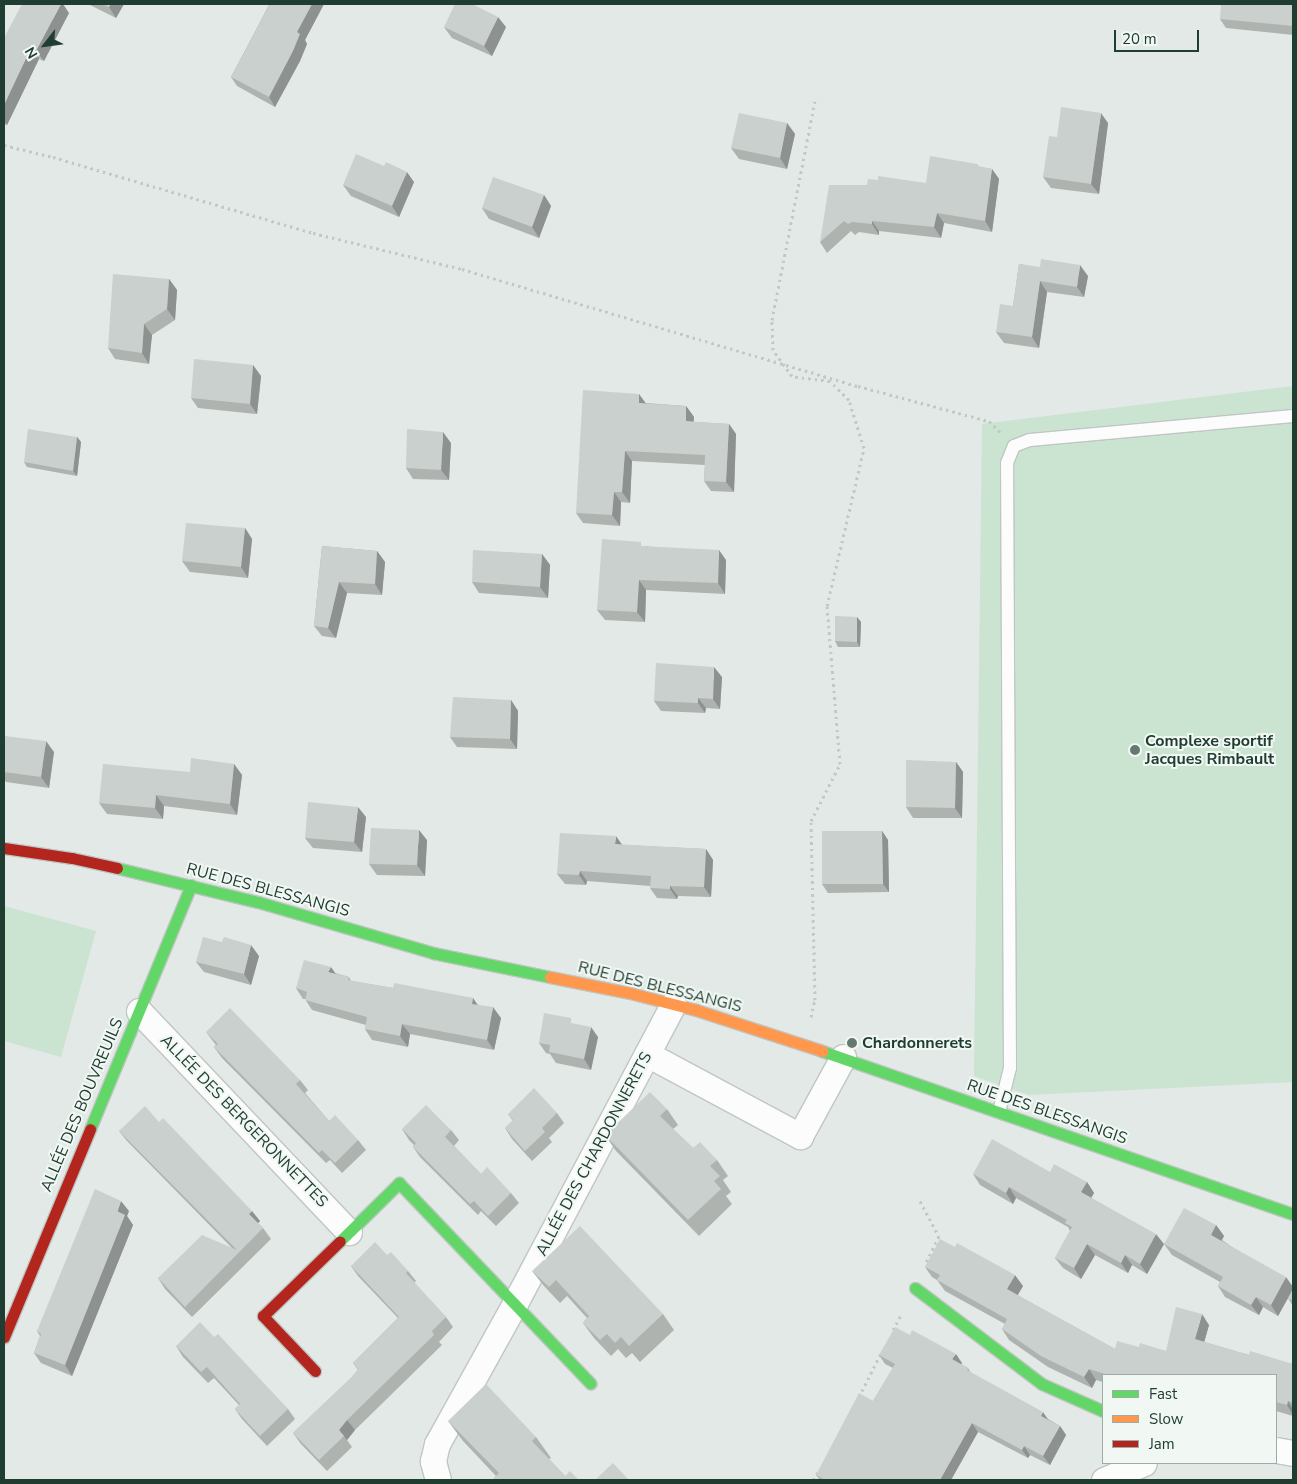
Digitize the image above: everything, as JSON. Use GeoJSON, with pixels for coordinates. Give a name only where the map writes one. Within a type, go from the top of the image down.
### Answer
{"type":"FeatureCollection","features":[{"type":"Feature","properties":{"kind":"street","name":"RUE DES BLESSANGIS"},"geometry":{"type":"LineString","coordinates":[[4,848],[72,858],[191,885],[258,902],[434,953],[673,1004],[842,1057],[1293,1214]]}},
{"type":"Feature","properties":{"kind":"street","name":"ALLÉE DES BOUVREUILS"},"geometry":{"type":"LineString","coordinates":[[4,1337],[191,885]]}},
{"type":"Feature","properties":{"kind":"street","name":"ALLÉE DES CHARDONNERETS"},"geometry":{"type":"LineString","coordinates":[[438,1480],[433,1461],[437,1444],[515,1303],[673,1004]]}},
{"type":"Feature","properties":{"kind":"street","name":"ALLÉE DES BERGERONNETTES"},"geometry":{"type":"LineString","coordinates":[[139,1011],[349,1232]]}},
{"type":"Feature","properties":{"kind":"street"},"geometry":{"type":"LineString","coordinates":[[647,1054],[800,1136],[842,1057]]}},
{"type":"Feature","properties":{"kind":"street"},"geometry":{"type":"LineString","coordinates":[[316,1371],[263,1316],[399,1183],[590,1383]]}},
{"type":"Feature","properties":{"kind":"street"},"geometry":{"type":"LineString","coordinates":[[915,1288],[1042,1384],[1102,1411]]}},
{"type":"Feature","properties":{"kind":"street"},"geometry":{"type":"LineString","coordinates":[[1277,1450],[1293,1453]]}},
{"type":"Feature","properties":{"kind":"street"},"geometry":{"type":"LineString","coordinates":[[1104,1480],[1142,1464]]}},
{"type":"Feature","properties":{"kind":"lane"},"geometry":{"type":"LineString","coordinates":[[999,1112],[1010,1068],[1007,463],[1014,446],[1030,440],[1293,416]]}},
{"type":"Feature","properties":{"kind":"path"},"geometry":{"type":"LineString","coordinates":[[804,1045],[815,1000],[812,821],[840,764],[827,606],[864,448],[849,400],[830,381],[792,376],[774,350],[772,320],[815,101]]}},
{"type":"Feature","properties":{"kind":"path"},"geometry":{"type":"LineString","coordinates":[[4,146],[53,157],[313,233],[462,268],[783,364],[989,421],[1014,446]]}},
{"type":"Feature","properties":{"kind":"path"},"geometry":{"type":"LineString","coordinates":[[892,1332],[939,1236],[920,1201]]}},
{"type":"Feature","properties":{"kind":"path"},"geometry":{"type":"LineString","coordinates":[[856,1403],[883,1350]]}},
{"type":"Feature","properties":{"kind":"path"},"geometry":{"type":"LineString","coordinates":[[813,1480],[823,1463]]}},
{"type":"Feature","properties":{"kind":"green space","name":"Complexe sportif Jacques Rimbault"},"geometry":{"type":"Polygon","coordinates":[[[1293,386],[1293,1082],[1029,1095],[974,1076],[982,424],[1293,386]]]}},
{"type":"Feature","properties":{"kind":"green space"},"geometry":{"type":"Polygon","coordinates":[[[4,906],[96,931],[61,1057],[4,1041],[4,906]]]}},
{"type":"Feature","properties":{"kind":"building"},"geometry":{"type":"Polygon","coordinates":[[[22,4],[61,4],[36,51],[31,48],[4,105],[4,38],[22,4]]]}},
{"type":"Feature","properties":{"kind":"building"},"geometry":{"type":"Polygon","coordinates":[[[270,4],[312,4],[297,32],[300,34],[293,51],[269,97],[231,77],[270,4]]]}},
{"type":"Feature","properties":{"kind":"building"},"geometry":{"type":"Polygon","coordinates":[[[455,4],[472,4],[498,17],[484,46],[444,27],[455,4]]]}},
{"type":"Feature","properties":{"kind":"building"},"geometry":{"type":"Polygon","coordinates":[[[1221,4],[1293,4],[1293,26],[1220,19],[1221,4]]]}},
{"type":"Feature","properties":{"kind":"building"},"geometry":{"type":"Polygon","coordinates":[[[1061,107],[1101,113],[1091,184],[1043,177],[1049,136],[1057,137],[1061,107]]]}},
{"type":"Feature","properties":{"kind":"building"},"geometry":{"type":"Polygon","coordinates":[[[739,113],[787,123],[780,158],[731,148],[739,113]]]}},
{"type":"Feature","properties":{"kind":"building"},"geometry":{"type":"Polygon","coordinates":[[[356,154],[384,166],[386,162],[407,172],[392,206],[343,185],[356,154]]]}},
{"type":"Feature","properties":{"kind":"building"},"geometry":{"type":"Polygon","coordinates":[[[930,156],[977,164],[978,166],[992,169],[985,221],[937,213],[934,227],[872,221],[872,224],[852,222],[848,224],[844,221],[820,242],[829,185],[867,185],[868,179],[878,180],[878,176],[926,183],[930,156]]]}},
{"type":"Feature","properties":{"kind":"building"},"geometry":{"type":"Polygon","coordinates":[[[493,177],[544,195],[532,227],[482,208],[493,177]]]}},
{"type":"Feature","properties":{"kind":"building"},"geometry":{"type":"Polygon","coordinates":[[[1041,259],[1080,265],[1077,287],[1040,281],[1032,337],[996,332],[1000,304],[1013,306],[1019,264],[1040,267],[1041,259]]]}},
{"type":"Feature","properties":{"kind":"building"},"geometry":{"type":"Polygon","coordinates":[[[113,274],[169,279],[167,309],[144,324],[142,353],[108,348],[113,274]]]}},
{"type":"Feature","properties":{"kind":"building"},"geometry":{"type":"Polygon","coordinates":[[[194,359],[253,365],[250,404],[191,398],[194,359]]]}},
{"type":"Feature","properties":{"kind":"building"},"geometry":{"type":"Polygon","coordinates":[[[583,390],[639,394],[639,403],[686,406],[686,421],[729,424],[726,482],[704,481],[705,455],[625,451],[622,492],[614,492],[612,515],[576,513],[583,390]]]}},
{"type":"Feature","properties":{"kind":"building"},"geometry":{"type":"Polygon","coordinates":[[[28,429],[77,437],[73,471],[24,462],[28,429]]]}},
{"type":"Feature","properties":{"kind":"building"},"geometry":{"type":"Polygon","coordinates":[[[407,429],[443,432],[441,470],[406,468],[407,429]]]}},
{"type":"Feature","properties":{"kind":"building"},"geometry":{"type":"Polygon","coordinates":[[[186,523],[245,528],[241,567],[182,561],[186,523]]]}},
{"type":"Feature","properties":{"kind":"building"},"geometry":{"type":"Polygon","coordinates":[[[602,539],[641,542],[641,546],[719,550],[718,583],[639,580],[637,612],[597,610],[602,539]]]}},
{"type":"Feature","properties":{"kind":"building"},"geometry":{"type":"Polygon","coordinates":[[[322,546],[377,551],[375,584],[339,582],[328,628],[314,626],[322,546]]]}},
{"type":"Feature","properties":{"kind":"building"},"geometry":{"type":"Polygon","coordinates":[[[473,550],[542,554],[540,587],[472,582],[473,550]]]}},
{"type":"Feature","properties":{"kind":"building"},"geometry":{"type":"Polygon","coordinates":[[[835,616],[857,617],[857,642],[835,641],[835,616]]]}},
{"type":"Feature","properties":{"kind":"building"},"geometry":{"type":"Polygon","coordinates":[[[656,663],[714,667],[713,699],[698,698],[698,703],[654,701],[656,663]]]}},
{"type":"Feature","properties":{"kind":"building"},"geometry":{"type":"Polygon","coordinates":[[[453,697],[511,700],[510,739],[450,737],[453,697]]]}},
{"type":"Feature","properties":{"kind":"building"},"geometry":{"type":"Polygon","coordinates":[[[4,736],[46,741],[41,777],[4,772],[4,736]]]}},
{"type":"Feature","properties":{"kind":"building"},"geometry":{"type":"Polygon","coordinates":[[[191,758],[234,764],[230,804],[156,795],[155,808],[99,803],[103,764],[190,772],[191,758]]]}},
{"type":"Feature","properties":{"kind":"building"},"geometry":{"type":"Polygon","coordinates":[[[906,760],[956,762],[955,808],[906,807],[906,760]]]}},
{"type":"Feature","properties":{"kind":"building"},"geometry":{"type":"Polygon","coordinates":[[[308,802],[358,807],[354,842],[305,838],[308,802]]]}},
{"type":"Feature","properties":{"kind":"building"},"geometry":{"type":"Polygon","coordinates":[[[371,828],[419,830],[417,865],[369,864],[371,828]]]}},
{"type":"Feature","properties":{"kind":"building"},"geometry":{"type":"Polygon","coordinates":[[[822,831],[882,831],[883,884],[822,884],[822,831]]]}},
{"type":"Feature","properties":{"kind":"building"},"geometry":{"type":"Polygon","coordinates":[[[560,833],[616,836],[615,844],[706,849],[704,887],[670,886],[670,889],[650,888],[651,876],[580,871],[579,875],[557,874],[560,833]]]}},
{"type":"Feature","properties":{"kind":"building"},"geometry":{"type":"Polygon","coordinates":[[[203,937],[222,942],[224,937],[251,945],[244,974],[196,962],[203,937]]]}},
{"type":"Feature","properties":{"kind":"building"},"geometry":{"type":"Polygon","coordinates":[[[304,960],[331,967],[328,972],[349,977],[348,980],[393,988],[394,983],[473,998],[472,1004],[493,1007],[487,1040],[402,1024],[400,1036],[365,1029],[367,1017],[305,1000],[307,992],[296,988],[304,960]]]}},
{"type":"Feature","properties":{"kind":"building"},"geometry":{"type":"Polygon","coordinates":[[[230,1008],[300,1080],[296,1084],[329,1121],[335,1115],[358,1140],[335,1163],[322,1150],[319,1153],[214,1047],[218,1044],[206,1032],[230,1008]]]}},
{"type":"Feature","properties":{"kind":"building"},"geometry":{"type":"Polygon","coordinates":[[[544,1013],[571,1018],[571,1023],[591,1027],[584,1059],[549,1052],[550,1045],[539,1043],[544,1013]]]}},
{"type":"Feature","properties":{"kind":"building"},"geometry":{"type":"Polygon","coordinates":[[[534,1088],[557,1113],[542,1128],[545,1132],[525,1151],[505,1128],[513,1120],[508,1114],[534,1088]]]}},
{"type":"Feature","properties":{"kind":"building"},"geometry":{"type":"Polygon","coordinates":[[[650,1092],[667,1109],[660,1116],[693,1148],[700,1142],[717,1160],[710,1166],[720,1176],[714,1181],[721,1189],[688,1220],[605,1135],[650,1092]]]}},
{"type":"Feature","properties":{"kind":"building"},"geometry":{"type":"Polygon","coordinates":[[[426,1105],[451,1130],[445,1137],[481,1174],[487,1167],[511,1193],[488,1216],[474,1201],[470,1204],[413,1147],[416,1143],[402,1129],[426,1105]]]}},
{"type":"Feature","properties":{"kind":"building"},"geometry":{"type":"Polygon","coordinates":[[[145,1106],[159,1122],[163,1118],[252,1211],[249,1214],[263,1228],[185,1307],[158,1278],[202,1235],[237,1250],[119,1131],[145,1106]]]}},
{"type":"Feature","properties":{"kind":"building"},"geometry":{"type":"Polygon","coordinates":[[[992,1139],[1050,1172],[1054,1164],[1087,1182],[1081,1192],[1156,1234],[1140,1264],[1125,1255],[1121,1263],[1087,1244],[1074,1268],[1055,1258],[1072,1227],[1065,1223],[1067,1220],[1009,1187],[1006,1193],[973,1174],[992,1139]]]}},
{"type":"Feature","properties":{"kind":"building"},"geometry":{"type":"Polygon","coordinates":[[[95,1189],[121,1201],[117,1211],[125,1215],[65,1365],[34,1353],[41,1334],[37,1331],[95,1189]]]}},
{"type":"Feature","properties":{"kind":"building"},"geometry":{"type":"Polygon","coordinates":[[[1184,1208],[1216,1225],[1211,1235],[1286,1277],[1271,1305],[1256,1297],[1251,1305],[1218,1286],[1223,1277],[1164,1244],[1184,1208]]]}},
{"type":"Feature","properties":{"kind":"building"},"geometry":{"type":"Polygon","coordinates":[[[580,1226],[663,1314],[629,1346],[621,1337],[615,1343],[607,1334],[600,1340],[583,1323],[589,1316],[556,1280],[549,1287],[532,1271],[580,1226]]]}},
{"type":"Feature","properties":{"kind":"building"},"geometry":{"type":"Polygon","coordinates":[[[940,1239],[955,1247],[957,1243],[1015,1275],[1007,1289],[1115,1349],[1117,1341],[1139,1347],[1140,1343],[1166,1351],[1176,1307],[1202,1314],[1195,1339],[1249,1355],[1250,1351],[1293,1364],[1293,1403],[1288,1401],[1287,1405],[1277,1402],[1277,1374],[1105,1374],[1089,1369],[1084,1377],[1041,1356],[1002,1329],[1007,1319],[937,1280],[940,1275],[925,1267],[940,1239]]]}},
{"type":"Feature","properties":{"kind":"building"},"geometry":{"type":"Polygon","coordinates":[[[375,1242],[387,1255],[391,1252],[408,1271],[406,1273],[446,1317],[432,1331],[434,1335],[347,1420],[339,1430],[344,1436],[319,1460],[293,1433],[351,1378],[358,1369],[353,1363],[399,1317],[351,1266],[375,1242]]]}},
{"type":"Feature","properties":{"kind":"building"},"geometry":{"type":"Polygon","coordinates":[[[1293,1289],[1293,1301],[1288,1298],[1293,1289]]]}},
{"type":"Feature","properties":{"kind":"building"},"geometry":{"type":"Polygon","coordinates":[[[200,1322],[214,1337],[218,1334],[288,1409],[260,1436],[235,1409],[240,1404],[207,1367],[201,1372],[176,1346],[200,1322]]]}},
{"type":"Feature","properties":{"kind":"building"},"geometry":{"type":"Polygon","coordinates":[[[895,1327],[910,1335],[912,1330],[956,1354],[952,1359],[968,1368],[967,1370],[1043,1412],[1041,1416],[1060,1426],[1043,1456],[1024,1446],[1022,1450],[972,1423],[940,1480],[825,1480],[816,1475],[859,1393],[873,1401],[895,1364],[879,1355],[895,1327]]]}},
{"type":"Feature","properties":{"kind":"building"},"geometry":{"type":"Polygon","coordinates":[[[486,1384],[536,1437],[532,1441],[565,1476],[570,1471],[579,1480],[496,1480],[494,1478],[499,1473],[448,1421],[486,1384]]]}},
{"type":"Feature","properties":{"kind":"building"},"geometry":{"type":"Polygon","coordinates":[[[613,1463],[629,1480],[595,1480],[613,1463]]]}},
{"type":"Feature","properties":{"kind":"traffic: fast"},"geometry":{"type":"LineString","coordinates":[[117,868],[258,902],[433,953],[550,977]]}},
{"type":"Feature","properties":{"kind":"traffic: fast"},"geometry":{"type":"LineString","coordinates":[[90,1129],[191,885]]}},
{"type":"Feature","properties":{"kind":"traffic: fast"},"geometry":{"type":"LineString","coordinates":[[822,1051],[1293,1214]]}},
{"type":"Feature","properties":{"kind":"traffic: fast"},"geometry":{"type":"LineString","coordinates":[[340,1241],[399,1183],[590,1383]]}},
{"type":"Feature","properties":{"kind":"traffic: fast"},"geometry":{"type":"LineString","coordinates":[[915,1288],[1042,1384],[1102,1411]]}},
{"type":"Feature","properties":{"kind":"traffic: slow"},"geometry":{"type":"LineString","coordinates":[[550,977],[630,993],[696,1010],[822,1051]]}},
{"type":"Feature","properties":{"kind":"traffic: jam"},"geometry":{"type":"LineString","coordinates":[[4,848],[72,858],[117,868]]}},
{"type":"Feature","properties":{"kind":"traffic: jam"},"geometry":{"type":"LineString","coordinates":[[4,1337],[90,1129]]}},
{"type":"Feature","properties":{"kind":"traffic: jam"},"geometry":{"type":"LineString","coordinates":[[315,1371],[263,1316],[340,1241]]}},
{"type":"Feature","properties":{"kind":"place","name":"Complexe sportif Jacques Rimbault"},"geometry":{"type":"Point","coordinates":[1135,750]}},
{"type":"Feature","properties":{"kind":"place","name":"Chardonnerets"},"geometry":{"type":"Point","coordinates":[852,1043]}}]}
